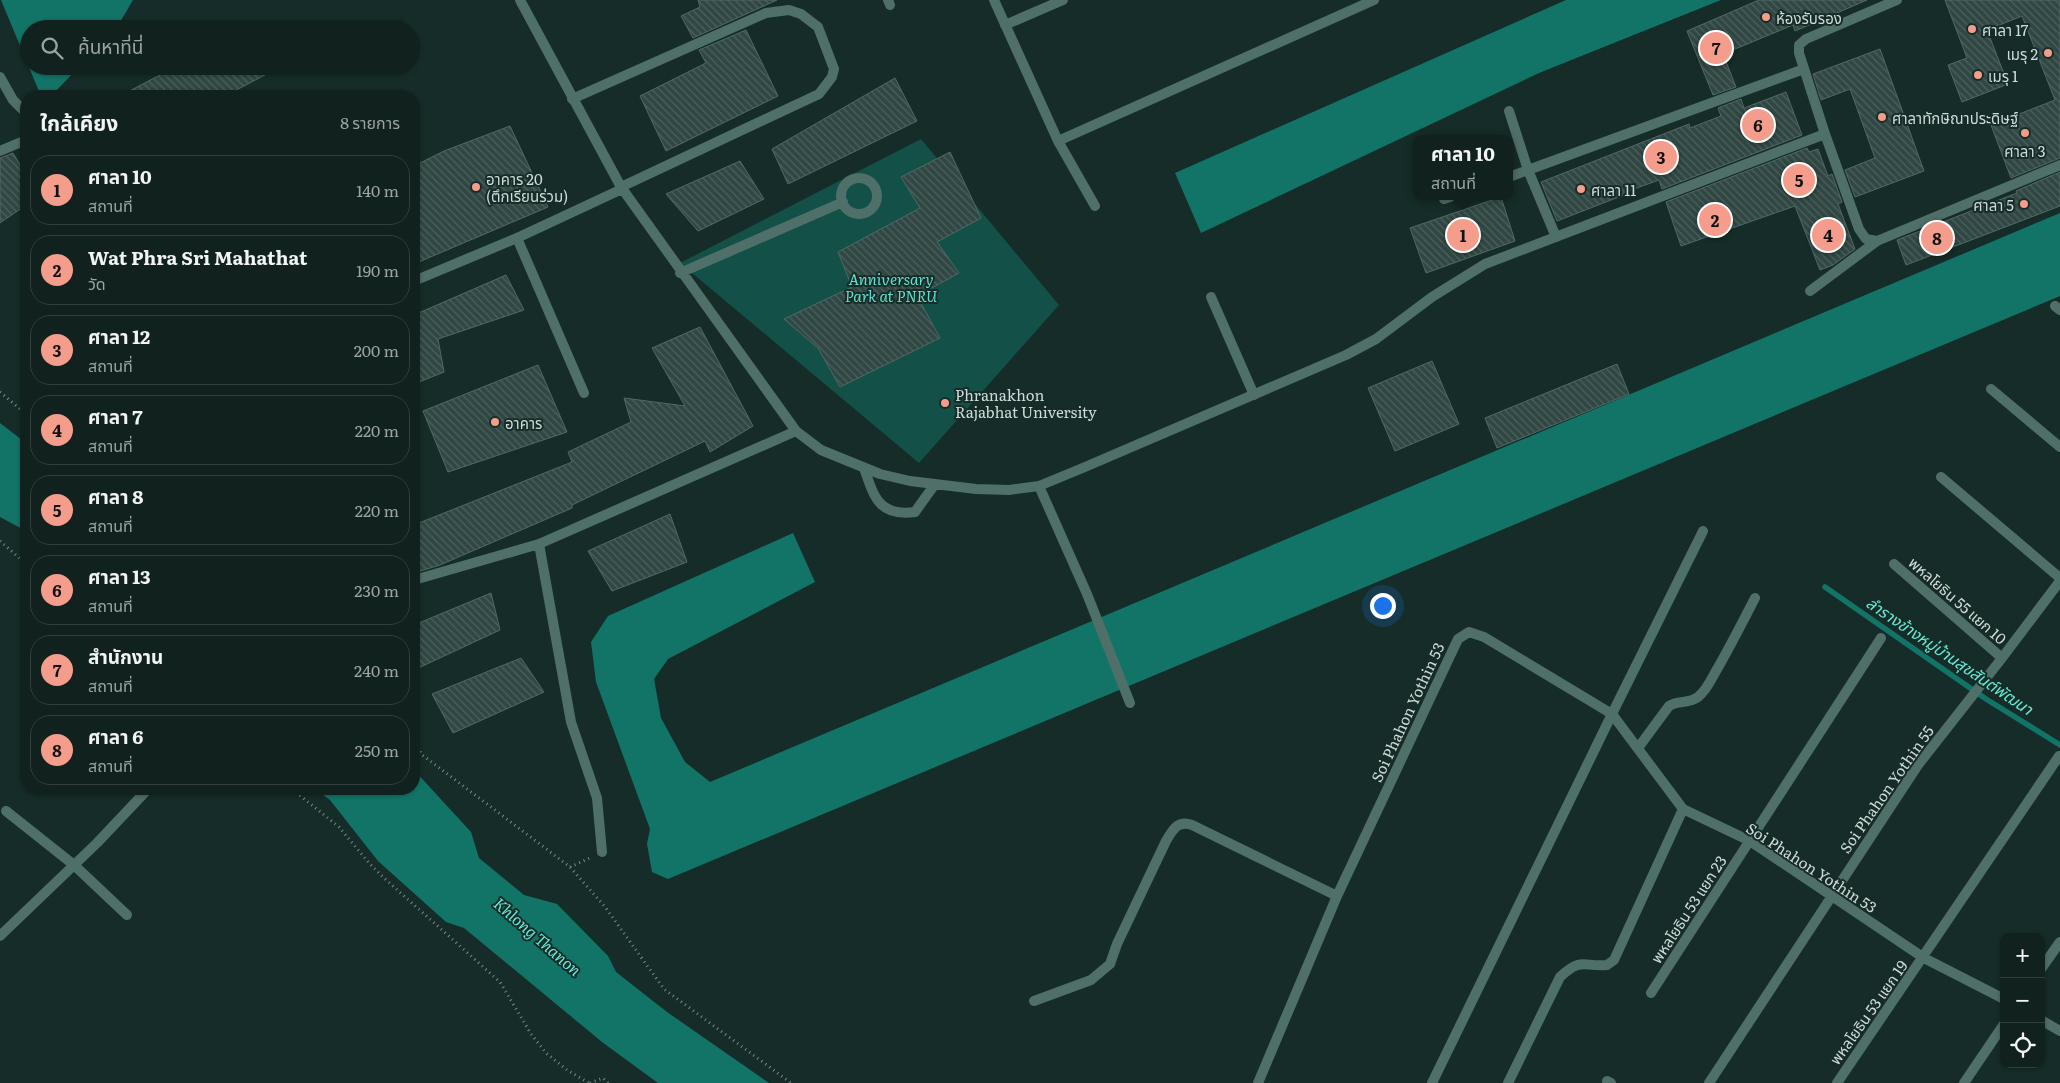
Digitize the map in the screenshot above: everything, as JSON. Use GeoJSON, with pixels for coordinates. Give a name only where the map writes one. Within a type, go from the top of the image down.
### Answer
{"type":"FeatureCollection","features":[{"type":"Feature","properties":{"kind":"street"},"geometry":{"type":"LineString","coordinates":[[520,0],[621,188],[680,273],[796,431],[821,450],[864,468],[910,481],[984,490],[1009,490],[1039,486],[1254,395],[1346,355],[1376,339],[1432,297],[1485,264],[1825,134]]}},
{"type":"Feature","properties":{"kind":"street"},"geometry":{"type":"LineString","coordinates":[[994,0],[1058,141],[1095,206]]}},
{"type":"Feature","properties":{"kind":"street"},"geometry":{"type":"LineString","coordinates":[[1005,25],[1064,0]]}},
{"type":"Feature","properties":{"kind":"street"},"geometry":{"type":"LineString","coordinates":[[1058,141],[1374,0]]}},
{"type":"Feature","properties":{"kind":"street"},"geometry":{"type":"LineString","coordinates":[[1877,241],[1866,239],[1859,229],[1825,134],[1799,53],[1799,45],[1806,39],[1897,0]]}},
{"type":"Feature","properties":{"kind":"street"},"geometry":{"type":"LineString","coordinates":[[420,278],[517,238],[819,94],[832,77],[834,69],[818,27],[802,14],[789,10],[766,13],[572,99]]}},
{"type":"Feature","properties":{"kind":"street"},"geometry":{"type":"LineString","coordinates":[[1513,176],[1804,69]]}},
{"type":"Feature","properties":{"kind":"street"},"geometry":{"type":"LineString","coordinates":[[0,77],[13,100],[20,108]]}},
{"type":"Feature","properties":{"kind":"street"},"geometry":{"type":"LineString","coordinates":[[1509,111],[1528,170],[1556,237]]}},
{"type":"Feature","properties":{"kind":"street"},"geometry":{"type":"LineString","coordinates":[[0,151],[20,143]]}},
{"type":"Feature","properties":{"kind":"street"},"geometry":{"type":"LineString","coordinates":[[1810,291],[1877,241],[2060,165]]}},
{"type":"Feature","properties":{"kind":"street"},"geometry":{"type":"LineString","coordinates":[[680,273],[842,202]]}},
{"type":"Feature","properties":{"kind":"street"},"geometry":{"type":"LineString","coordinates":[[517,238],[584,392]]}},
{"type":"Feature","properties":{"kind":"street"},"geometry":{"type":"LineString","coordinates":[[1212,297],[1254,395]]}},
{"type":"Feature","properties":{"kind":"street"},"geometry":{"type":"LineString","coordinates":[[1991,389],[2060,447]]}},
{"type":"Feature","properties":{"kind":"street"},"geometry":{"type":"LineString","coordinates":[[420,578],[539,544],[796,431]]}},
{"type":"Feature","properties":{"kind":"street"},"geometry":{"type":"LineString","coordinates":[[864,468],[873,494],[880,505],[892,512],[902,514],[915,512],[934,484]]}},
{"type":"Feature","properties":{"kind":"street"},"geometry":{"type":"LineString","coordinates":[[1941,477],[2060,578]]}},
{"type":"Feature","properties":{"kind":"street"},"geometry":{"type":"LineString","coordinates":[[1039,486],[1087,594],[1130,703]]}},
{"type":"Feature","properties":{"kind":"street"},"geometry":{"type":"LineString","coordinates":[[1432,1083],[1703,531]]}},
{"type":"Feature","properties":{"kind":"street"},"geometry":{"type":"LineString","coordinates":[[539,544],[571,722],[598,798],[602,852]]}},
{"type":"Feature","properties":{"kind":"street","name":"พหลโยธิน 55 แยก 10"},"geometry":{"type":"LineString","coordinates":[[1894,564],[2002,658]]}},
{"type":"Feature","properties":{"kind":"street","name":"Soi Phahon Yothin 55"},"geometry":{"type":"LineString","coordinates":[[1709,1083],[1918,764],[2060,581]]}},
{"type":"Feature","properties":{"kind":"street"},"geometry":{"type":"LineString","coordinates":[[1638,748],[1669,706],[1675,702],[1688,702],[1697,698],[1706,687],[1732,645],[1755,598]]}},
{"type":"Feature","properties":{"kind":"street","name":"Soi Phahon Yothin 53"},"geometry":{"type":"LineString","coordinates":[[1258,1083],[1337,896],[1458,639],[1469,632],[1484,637],[1612,714],[1683,810],[1750,841],[1924,958],[2000,997]]}},
{"type":"Feature","properties":{"kind":"street","name":"พหลโยธิน 53 แยก 23"},"geometry":{"type":"LineString","coordinates":[[1651,993],[1881,638]]}},
{"type":"Feature","properties":{"kind":"street","name":"พหลโยธิน 53 แยก 19"},"geometry":{"type":"LineString","coordinates":[[1837,1083],[1924,958],[2059,756]]}},
{"type":"Feature","properties":{"kind":"street"},"geometry":{"type":"LineString","coordinates":[[0,936],[97,843],[142,795]]}},
{"type":"Feature","properties":{"kind":"street"},"geometry":{"type":"LineString","coordinates":[[1508,1083],[1560,977],[1570,967],[1584,963],[1599,966],[1607,965],[1614,960],[1683,810]]}},
{"type":"Feature","properties":{"kind":"street"},"geometry":{"type":"LineString","coordinates":[[6,811],[74,865],[127,915]]}},
{"type":"Feature","properties":{"kind":"street"},"geometry":{"type":"LineString","coordinates":[[1034,1001],[1091,980],[1110,964],[1117,944],[1162,850],[1176,826],[1185,822],[1337,896]]}},
{"type":"Feature","properties":{"kind":"street"},"geometry":{"type":"LineString","coordinates":[[2045,963],[2060,942]]}},
{"type":"Feature","properties":{"kind":"street"},"geometry":{"type":"LineString","coordinates":[[2045,1022],[2060,1031]]}},
{"type":"Feature","properties":{"kind":"street"},"geometry":{"type":"LineString","coordinates":[[1964,1083],[2000,1030]]}},
{"type":"Feature","properties":{"kind":"path"},"geometry":{"type":"LineString","coordinates":[[0,392],[20,409]]}},
{"type":"Feature","properties":{"kind":"path"},"geometry":{"type":"LineString","coordinates":[[0,541],[20,559]]}},
{"type":"Feature","properties":{"kind":"path"},"geometry":{"type":"LineString","coordinates":[[420,751],[421,754],[570,867],[605,907],[664,989],[791,1083]]}},
{"type":"Feature","properties":{"kind":"path"},"geometry":{"type":"LineString","coordinates":[[299,795],[339,827],[384,878],[500,982],[531,1034],[546,1053],[567,1070],[590,1083],[603,1078],[608,1083]]}},
{"type":"Feature","properties":{"kind":"path"},"geometry":{"type":"LineString","coordinates":[[570,867],[602,852]]}},
{"type":"Feature","properties":{"kind":"green space","name":"Anniversary Park at PNRU"},"geometry":{"type":"Polygon","coordinates":[[[921,139],[1059,305],[919,463],[680,263],[921,139]]]}},
{"type":"Feature","properties":{"kind":"water"},"geometry":{"type":"Polygon","coordinates":[[[1,0],[133,0],[121,20],[20,20],[20,46],[1,0]]]}},
{"type":"Feature","properties":{"kind":"water"},"geometry":{"type":"Polygon","coordinates":[[[1566,0],[1721,0],[1539,73],[1201,233],[1175,173],[1566,0]]]}},
{"type":"Feature","properties":{"kind":"water"},"geometry":{"type":"Polygon","coordinates":[[[32,75],[71,75],[57,90],[38,90],[32,75]]]}},
{"type":"Feature","properties":{"kind":"water"},"geometry":{"type":"Polygon","coordinates":[[[2060,213],[2060,296],[668,879],[652,872],[647,844],[650,829],[596,682],[591,642],[608,616],[793,533],[815,582],[668,659],[654,679],[661,718],[685,762],[710,782],[2060,213]]]}},
{"type":"Feature","properties":{"kind":"water"},"geometry":{"type":"Polygon","coordinates":[[[0,423],[20,438],[20,528],[0,517],[0,423]]]}},
{"type":"Feature","properties":{"kind":"water","name":"Khlong Thanon"},"geometry":{"type":"Polygon","coordinates":[[[420,777],[471,832],[479,858],[524,895],[557,904],[608,956],[616,972],[667,1012],[769,1083],[658,1083],[602,1042],[464,928],[446,922],[378,861],[330,800],[323,795],[420,795],[420,777]]]}},
{"type":"Feature","properties":{"kind":"building"},"geometry":{"type":"Polygon","coordinates":[[[698,0],[777,0],[693,38],[681,16],[700,7],[698,0]]]}},
{"type":"Feature","properties":{"kind":"building"},"geometry":{"type":"Polygon","coordinates":[[[1759,0],[1867,0],[1795,31],[1793,25],[1723,54],[1736,87],[1713,95],[1687,31],[1759,0]]]}},
{"type":"Feature","properties":{"kind":"building"},"geometry":{"type":"Polygon","coordinates":[[[1945,0],[2060,0],[2060,158],[2011,178],[1991,125],[2055,100],[2022,16],[1987,30],[2008,84],[1962,102],[1948,65],[1967,58],[1945,0]]]}},
{"type":"Feature","properties":{"kind":"building"},"geometry":{"type":"Polygon","coordinates":[[[746,30],[778,96],[666,151],[640,96],[706,63],[699,50],[746,30]]]}},
{"type":"Feature","properties":{"kind":"building","name":"ศาลาทักษิณาประดิษฐ์"},"geometry":{"type":"Polygon","coordinates":[[[1880,49],[1924,171],[1855,197],[1845,170],[1875,158],[1850,89],[1821,100],[1813,74],[1880,49]]]}},
{"type":"Feature","properties":{"kind":"building"},"geometry":{"type":"Polygon","coordinates":[[[160,75],[265,75],[236,90],[131,90],[160,75]]]}},
{"type":"Feature","properties":{"kind":"building"},"geometry":{"type":"Polygon","coordinates":[[[895,78],[917,121],[788,184],[772,149],[895,78]]]}},
{"type":"Feature","properties":{"kind":"building"},"geometry":{"type":"Polygon","coordinates":[[[1786,92],[1802,135],[1662,189],[1659,180],[1557,221],[1541,182],[1689,124],[1690,128],[1721,116],[1718,108],[1741,99],[1744,108],[1786,92]]]}},
{"type":"Feature","properties":{"kind":"building","name":"อาคาร 20 (ตึกเรียนร่วม)"},"geometry":{"type":"Polygon","coordinates":[[[510,126],[548,207],[420,261],[420,163],[444,151],[510,126]]]}},
{"type":"Feature","properties":{"kind":"building"},"geometry":{"type":"Polygon","coordinates":[[[1807,148],[1809,152],[1818,149],[1828,176],[1832,174],[1842,202],[1838,204],[1855,249],[1833,265],[1820,270],[1795,206],[1681,246],[1666,202],[1807,148]]]}},
{"type":"Feature","properties":{"kind":"building"},"geometry":{"type":"Polygon","coordinates":[[[950,152],[981,218],[937,242],[959,273],[917,296],[940,338],[840,387],[818,348],[784,319],[852,287],[838,252],[920,208],[901,177],[950,152]]]}},
{"type":"Feature","properties":{"kind":"building"},"geometry":{"type":"Polygon","coordinates":[[[13,153],[20,165],[20,209],[0,223],[0,158],[13,153]]]}},
{"type":"Feature","properties":{"kind":"building"},"geometry":{"type":"Polygon","coordinates":[[[740,161],[764,199],[698,231],[666,194],[740,161]]]}},
{"type":"Feature","properties":{"kind":"building"},"geometry":{"type":"Polygon","coordinates":[[[2060,172],[2060,206],[1906,265],[1897,240],[2017,193],[2016,191],[2060,172]]]}},
{"type":"Feature","properties":{"kind":"building"},"geometry":{"type":"Polygon","coordinates":[[[1492,200],[1502,200],[1515,241],[1426,273],[1410,228],[1492,200]]]}},
{"type":"Feature","properties":{"kind":"building"},"geometry":{"type":"Polygon","coordinates":[[[506,275],[524,310],[438,339],[444,372],[420,382],[420,312],[506,275]]]}},
{"type":"Feature","properties":{"kind":"building"},"geometry":{"type":"Polygon","coordinates":[[[700,327],[753,426],[710,452],[705,441],[572,505],[572,508],[440,565],[420,571],[420,523],[572,462],[568,452],[631,422],[624,398],[685,406],[652,348],[700,327]]]}},
{"type":"Feature","properties":{"kind":"building"},"geometry":{"type":"Polygon","coordinates":[[[1432,361],[1459,424],[1395,451],[1368,388],[1432,361]]]}},
{"type":"Feature","properties":{"kind":"building"},"geometry":{"type":"Polygon","coordinates":[[[1617,364],[1629,394],[1497,448],[1485,418],[1617,364]]]}},
{"type":"Feature","properties":{"kind":"building","name":"อาคาร"},"geometry":{"type":"Polygon","coordinates":[[[538,365],[567,432],[448,472],[423,411],[538,365]]]}},
{"type":"Feature","properties":{"kind":"building"},"geometry":{"type":"Polygon","coordinates":[[[670,514],[687,562],[612,591],[588,551],[670,514]]]}},
{"type":"Feature","properties":{"kind":"building"},"geometry":{"type":"Polygon","coordinates":[[[491,593],[500,630],[420,667],[420,623],[491,593]]]}},
{"type":"Feature","properties":{"kind":"building"},"geometry":{"type":"Polygon","coordinates":[[[521,658],[544,692],[453,733],[432,694],[521,658]]]}},
{"type":"Feature","properties":{"kind":"waterway","name":"ลำรางข้างหมู่บ้านสุขสันต์พัฒนา"},"geometry":{"type":"LineString","coordinates":[[1825,587],[1986,699],[2060,745]]}},
{"type":"Feature","properties":{"kind":"place","name":"ห้องรับรอง"},"geometry":{"type":"Point","coordinates":[1766,17]}},
{"type":"Feature","properties":{"kind":"place","name":"ศาลา 17"},"geometry":{"type":"Point","coordinates":[1972,29]}},
{"type":"Feature","properties":{"kind":"place","name":"สำนักงาน"},"geometry":{"type":"Point","coordinates":[1716,48]}},
{"type":"Feature","properties":{"kind":"place","name":"เมรุ 2"},"geometry":{"type":"Point","coordinates":[2048,53]}},
{"type":"Feature","properties":{"kind":"place","name":"เมรุ 1"},"geometry":{"type":"Point","coordinates":[1978,75]}},
{"type":"Feature","properties":{"kind":"place","name":"ศาลาทักษิณาประดิษฐ์"},"geometry":{"type":"Point","coordinates":[1882,117]}},
{"type":"Feature","properties":{"kind":"place","name":"ศาลา 13"},"geometry":{"type":"Point","coordinates":[1758,125]}},
{"type":"Feature","properties":{"kind":"place","name":"ศาลา 3"},"geometry":{"type":"Point","coordinates":[2025,133]}},
{"type":"Feature","properties":{"kind":"place","name":"ศาลา 12"},"geometry":{"type":"Point","coordinates":[1661,157]}},
{"type":"Feature","properties":{"kind":"place","name":"ศาลา 8"},"geometry":{"type":"Point","coordinates":[1799,180]}},
{"type":"Feature","properties":{"kind":"place","name":"อาคาร 20 (ตึกเรียนร่วม)"},"geometry":{"type":"Point","coordinates":[476,187]}},
{"type":"Feature","properties":{"kind":"place","name":"ศาลา 11"},"geometry":{"type":"Point","coordinates":[1581,189]}},
{"type":"Feature","properties":{"kind":"place","name":"ศาลา 5"},"geometry":{"type":"Point","coordinates":[2024,204]}},
{"type":"Feature","properties":{"kind":"place","name":"Wat Phra Sri Mahathat"},"geometry":{"type":"Point","coordinates":[1715,220]}},
{"type":"Feature","properties":{"kind":"place","name":"ศาลา 10"},"geometry":{"type":"Point","coordinates":[1463,235]}},
{"type":"Feature","properties":{"kind":"place","name":"ศาลา 7"},"geometry":{"type":"Point","coordinates":[1828,235]}},
{"type":"Feature","properties":{"kind":"place","name":"ศาลา 6"},"geometry":{"type":"Point","coordinates":[1937,238]}},
{"type":"Feature","properties":{"kind":"place","name":"Phranakhon Rajabhat University"},"geometry":{"type":"Point","coordinates":[945,403]}},
{"type":"Feature","properties":{"kind":"place","name":"อาคาร"},"geometry":{"type":"Point","coordinates":[495,422]}}]}
